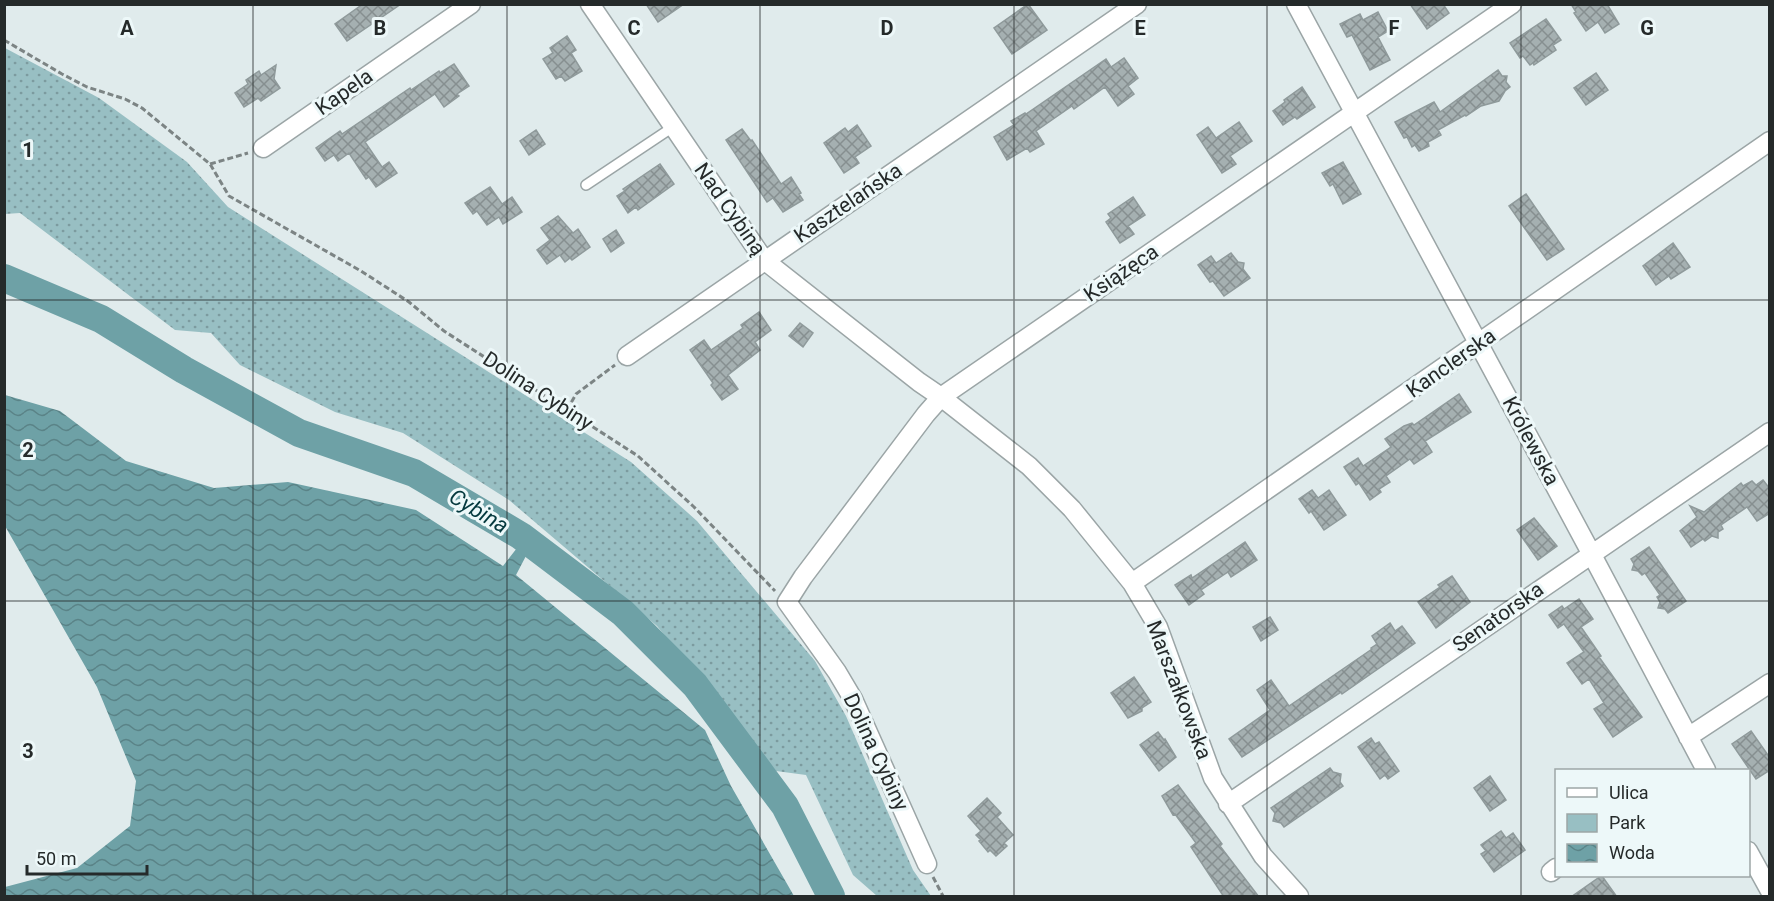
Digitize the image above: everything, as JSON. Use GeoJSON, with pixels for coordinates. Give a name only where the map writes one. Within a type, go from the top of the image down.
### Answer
{"type":"FeatureCollection","features":[{"type":"Feature","properties":{"kind":"street","name":"Kapela"},"geometry":{"type":"LineString","coordinates":[[263,148],[471,4]]}},
{"type":"Feature","properties":{"kind":"street","name":"Nad Cybiną"},"geometry":{"type":"LineString","coordinates":[[590,4],[764,260],[941,397]]}},
{"type":"Feature","properties":{"kind":"street","name":"Kasztelańska"},"geometry":{"type":"LineString","coordinates":[[627,356],[1137,4]]}},
{"type":"Feature","properties":{"kind":"street","name":"Królewska"},"geometry":{"type":"LineString","coordinates":[[1296,4],[1591,553],[1703,769]]}},
{"type":"Feature","properties":{"kind":"street","name":"Książęca"},"geometry":{"type":"LineString","coordinates":[[787,602],[803,577],[941,397],[1512,4]]}},
{"type":"Feature","properties":{"kind":"street","name":"Kanclerska"},"geometry":{"type":"LineString","coordinates":[[1132,583],[1770,141]]}},
{"type":"Feature","properties":{"kind":"street","name":"Marszałkowska"},"geometry":{"type":"LineString","coordinates":[[941,397],[1029,466],[1072,509],[1132,583],[1158,627],[1213,778],[1263,856],[1299,897]]}},
{"type":"Feature","properties":{"kind":"street","name":"Senatorska"},"geometry":{"type":"LineString","coordinates":[[1228,804],[1770,432]]}},
{"type":"Feature","properties":{"kind":"street","name":"Dolina Cybiny"},"geometry":{"type":"LineString","coordinates":[[787,602],[837,672],[853,699],[927,864]]}},
{"type":"Feature","properties":{"kind":"street"},"geometry":{"type":"LineString","coordinates":[[1688,737],[1770,683]]}},
{"type":"Feature","properties":{"kind":"street"},"geometry":{"type":"LineString","coordinates":[[1750,853],[1770,891]]}},
{"type":"Feature","properties":{"kind":"lane"},"geometry":{"type":"LineString","coordinates":[[586,186],[673,127]]}},
{"type":"Feature","properties":{"kind":"path","name":"Dolina Cybiny"},"geometry":{"type":"LineString","coordinates":[[4,40],[70,79],[125,99],[142,108],[210,164],[229,196],[370,277],[409,302],[444,330],[638,456],[694,507],[787,602]]}},
{"type":"Feature","properties":{"kind":"path"},"geometry":{"type":"LineString","coordinates":[[210,164],[263,148]]}},
{"type":"Feature","properties":{"kind":"path"},"geometry":{"type":"LineString","coordinates":[[567,410],[576,394],[627,356]]}},
{"type":"Feature","properties":{"kind":"green space"},"geometry":{"type":"Polygon","coordinates":[[[5,48],[99,98],[187,162],[228,207],[631,462],[697,521],[815,661],[846,716],[913,870],[931,896],[877,896],[853,875],[806,775],[776,771],[657,626],[509,500],[403,433],[335,412],[240,365],[211,333],[175,330],[20,213],[5,214],[5,48]]]}},
{"type":"Feature","properties":{"kind":"water"},"geometry":{"type":"Polygon","coordinates":[[[5,395],[60,411],[126,461],[214,488],[288,482],[416,510],[503,566],[517,548],[527,554],[516,575],[705,730],[731,786],[794,896],[5,896],[5,887],[77,868],[130,826],[136,781],[97,687],[5,526],[5,395]]]}},
{"type":"Feature","properties":{"kind":"building"},"geometry":{"type":"Polygon","coordinates":[[[363,4],[401,4],[347,41],[335,24],[363,4]]]}},
{"type":"Feature","properties":{"kind":"building"},"geometry":{"type":"Polygon","coordinates":[[[646,4],[684,4],[658,22],[646,4]]]}},
{"type":"Feature","properties":{"kind":"building"},"geometry":{"type":"Polygon","coordinates":[[[1028,4],[1047,30],[1012,54],[994,28],[1028,4]]]}},
{"type":"Feature","properties":{"kind":"building"},"geometry":{"type":"Polygon","coordinates":[[[1410,4],[1443,4],[1449,13],[1427,29],[1410,4]]]}},
{"type":"Feature","properties":{"kind":"building"},"geometry":{"type":"Polygon","coordinates":[[[1571,4],[1607,4],[1619,24],[1605,33],[1598,22],[1586,31],[1571,4]]]}},
{"type":"Feature","properties":{"kind":"building"},"geometry":{"type":"Polygon","coordinates":[[[1378,12],[1388,31],[1378,37],[1390,60],[1370,70],[1352,35],[1347,37],[1340,24],[1360,14],[1363,20],[1378,12]]]}},
{"type":"Feature","properties":{"kind":"building"},"geometry":{"type":"Polygon","coordinates":[[[1546,19],[1561,40],[1553,45],[1556,50],[1534,65],[1533,63],[1530,65],[1523,56],[1520,58],[1510,43],[1546,19]]]}},
{"type":"Feature","properties":{"kind":"building"},"geometry":{"type":"Polygon","coordinates":[[[567,36],[576,50],[571,53],[582,71],[565,81],[561,76],[556,79],[543,59],[553,53],[550,48],[567,36]]]}},
{"type":"Feature","properties":{"kind":"building"},"geometry":{"type":"Polygon","coordinates":[[[1124,58],[1138,78],[1128,86],[1134,94],[1118,106],[1105,87],[1074,109],[1072,106],[1036,131],[1044,144],[1030,152],[1027,148],[1007,160],[994,137],[1014,125],[1011,121],[1026,114],[1106,59],[1111,67],[1124,58]]]}},
{"type":"Feature","properties":{"kind":"building"},"geometry":{"type":"Polygon","coordinates":[[[454,64],[469,86],[457,94],[459,96],[444,107],[435,94],[365,142],[382,167],[389,162],[397,173],[376,187],[369,177],[366,179],[349,153],[338,161],[334,155],[325,161],[316,148],[340,131],[342,134],[410,88],[411,90],[454,64]]]}},
{"type":"Feature","properties":{"kind":"building"},"geometry":{"type":"Polygon","coordinates":[[[276,65],[274,79],[280,88],[261,101],[258,98],[244,107],[235,93],[248,84],[246,80],[259,71],[261,75],[276,65]]]}},
{"type":"Feature","properties":{"kind":"building"},"geometry":{"type":"Polygon","coordinates":[[[1498,70],[1502,76],[1507,76],[1506,82],[1510,87],[1499,101],[1481,106],[1438,130],[1441,135],[1428,142],[1429,146],[1419,151],[1415,145],[1412,147],[1407,137],[1404,138],[1395,122],[1434,102],[1440,112],[1498,70]]]}},
{"type":"Feature","properties":{"kind":"building"},"geometry":{"type":"Polygon","coordinates":[[[1596,73],[1608,90],[1586,105],[1574,88],[1596,73]]]}},
{"type":"Feature","properties":{"kind":"building"},"geometry":{"type":"Polygon","coordinates":[[[1302,87],[1315,107],[1283,125],[1273,111],[1302,87]]]}},
{"type":"Feature","properties":{"kind":"building"},"geometry":{"type":"Polygon","coordinates":[[[1239,122],[1252,141],[1230,156],[1236,164],[1222,173],[1197,135],[1208,127],[1216,138],[1239,122]]]}},
{"type":"Feature","properties":{"kind":"building"},"geometry":{"type":"Polygon","coordinates":[[[857,125],[871,146],[855,157],[859,163],[844,173],[824,143],[845,128],[848,132],[857,125]]]}},
{"type":"Feature","properties":{"kind":"building"},"geometry":{"type":"Polygon","coordinates":[[[742,129],[781,184],[791,177],[803,200],[783,212],[773,198],[767,202],[726,140],[742,129]]]}},
{"type":"Feature","properties":{"kind":"building"},"geometry":{"type":"Polygon","coordinates":[[[536,130],[545,144],[529,155],[520,141],[536,130]]]}},
{"type":"Feature","properties":{"kind":"building"},"geometry":{"type":"Polygon","coordinates":[[[1343,162],[1361,194],[1343,204],[1333,184],[1330,186],[1322,173],[1343,162]]]}},
{"type":"Feature","properties":{"kind":"building"},"geometry":{"type":"Polygon","coordinates":[[[660,164],[674,184],[638,210],[636,207],[628,213],[617,196],[625,191],[623,189],[660,164]]]}},
{"type":"Feature","properties":{"kind":"building"},"geometry":{"type":"Polygon","coordinates":[[[490,187],[502,204],[512,197],[522,212],[503,224],[499,217],[487,225],[477,211],[473,214],[465,203],[490,187]]]}},
{"type":"Feature","properties":{"kind":"building"},"geometry":{"type":"Polygon","coordinates":[[[1526,194],[1564,249],[1547,260],[1509,206],[1526,194]]]}},
{"type":"Feature","properties":{"kind":"building"},"geometry":{"type":"Polygon","coordinates":[[[1133,197],[1145,215],[1128,226],[1134,234],[1120,243],[1106,222],[1111,218],[1108,214],[1133,197]]]}},
{"type":"Feature","properties":{"kind":"building"},"geometry":{"type":"Polygon","coordinates":[[[558,216],[573,233],[578,229],[590,247],[572,260],[570,258],[565,262],[560,255],[547,264],[537,250],[550,240],[541,228],[558,216]]]}},
{"type":"Feature","properties":{"kind":"building"},"geometry":{"type":"Polygon","coordinates":[[[616,230],[624,243],[611,252],[603,239],[616,230]]]}},
{"type":"Feature","properties":{"kind":"building"},"geometry":{"type":"Polygon","coordinates":[[[1673,243],[1690,267],[1671,279],[1669,276],[1656,285],[1643,266],[1673,243]]]}},
{"type":"Feature","properties":{"kind":"building"},"geometry":{"type":"Polygon","coordinates":[[[1231,253],[1238,262],[1244,263],[1243,269],[1250,278],[1224,296],[1198,265],[1211,256],[1216,263],[1231,253]]]}},
{"type":"Feature","properties":{"kind":"building"},"geometry":{"type":"Polygon","coordinates":[[[759,312],[771,330],[755,342],[760,350],[728,375],[738,389],[722,400],[690,350],[704,340],[711,350],[743,328],[741,325],[759,312]]]}},
{"type":"Feature","properties":{"kind":"building"},"geometry":{"type":"Polygon","coordinates":[[[800,323],[813,333],[803,347],[789,336],[800,323]]]}},
{"type":"Feature","properties":{"kind":"building"},"geometry":{"type":"Polygon","coordinates":[[[1459,394],[1471,412],[1425,441],[1432,452],[1414,464],[1410,459],[1386,476],[1390,482],[1379,489],[1381,492],[1370,500],[1359,483],[1356,485],[1344,467],[1358,458],[1363,466],[1391,447],[1385,439],[1404,426],[1412,423],[1414,425],[1459,394]]]}},
{"type":"Feature","properties":{"kind":"building"},"geometry":{"type":"Polygon","coordinates":[[[1763,480],[1770,489],[1770,513],[1757,521],[1747,507],[1721,525],[1723,529],[1718,532],[1718,538],[1712,536],[1705,541],[1703,539],[1691,547],[1680,531],[1697,517],[1690,506],[1704,512],[1741,483],[1743,486],[1752,481],[1756,485],[1763,480]]]}},
{"type":"Feature","properties":{"kind":"building"},"geometry":{"type":"Polygon","coordinates":[[[1312,490],[1318,498],[1329,490],[1346,515],[1324,530],[1311,511],[1309,513],[1299,499],[1312,490]]]}},
{"type":"Feature","properties":{"kind":"building"},"geometry":{"type":"Polygon","coordinates":[[[1534,518],[1557,546],[1538,560],[1517,530],[1534,518]]]}},
{"type":"Feature","properties":{"kind":"building"},"geometry":{"type":"Polygon","coordinates":[[[1245,542],[1257,560],[1231,577],[1228,572],[1201,590],[1204,594],[1189,605],[1175,585],[1191,575],[1192,578],[1245,542]]]}},
{"type":"Feature","properties":{"kind":"building"},"geometry":{"type":"Polygon","coordinates":[[[1649,547],[1686,601],[1668,613],[1665,609],[1658,608],[1660,602],[1657,597],[1660,595],[1645,573],[1642,575],[1632,570],[1634,564],[1631,559],[1649,547]]]}},
{"type":"Feature","properties":{"kind":"building"},"geometry":{"type":"Polygon","coordinates":[[[1452,576],[1470,602],[1436,628],[1418,602],[1452,576]]]}},
{"type":"Feature","properties":{"kind":"building"},"geometry":{"type":"Polygon","coordinates":[[[1579,599],[1593,619],[1581,627],[1601,656],[1599,657],[1642,717],[1613,737],[1594,709],[1604,703],[1589,679],[1582,684],[1567,663],[1584,652],[1564,624],[1558,628],[1549,615],[1562,606],[1564,609],[1579,599]]]}},
{"type":"Feature","properties":{"kind":"building"},"geometry":{"type":"Polygon","coordinates":[[[1270,617],[1278,630],[1261,641],[1253,627],[1270,617]]]}},
{"type":"Feature","properties":{"kind":"building"},"geometry":{"type":"Polygon","coordinates":[[[1390,623],[1395,631],[1402,626],[1415,643],[1342,694],[1341,692],[1242,757],[1229,739],[1270,710],[1257,690],[1271,680],[1289,706],[1372,649],[1377,644],[1372,636],[1390,623]]]}},
{"type":"Feature","properties":{"kind":"building"},"geometry":{"type":"Polygon","coordinates":[[[1134,677],[1151,702],[1142,708],[1142,711],[1128,718],[1111,693],[1134,677]]]}},
{"type":"Feature","properties":{"kind":"building"},"geometry":{"type":"Polygon","coordinates":[[[1751,731],[1770,758],[1770,770],[1756,779],[1732,744],[1751,731]]]}},
{"type":"Feature","properties":{"kind":"building"},"geometry":{"type":"Polygon","coordinates":[[[1158,732],[1176,757],[1159,771],[1140,745],[1158,732]]]}},
{"type":"Feature","properties":{"kind":"building"},"geometry":{"type":"Polygon","coordinates":[[[1371,738],[1375,744],[1379,742],[1399,771],[1388,779],[1385,775],[1380,779],[1358,747],[1371,738]]]}},
{"type":"Feature","properties":{"kind":"building"},"geometry":{"type":"Polygon","coordinates":[[[1330,768],[1333,772],[1341,774],[1340,782],[1343,786],[1284,827],[1281,823],[1273,821],[1275,813],[1271,808],[1330,768]]]}},
{"type":"Feature","properties":{"kind":"building"},"geometry":{"type":"Polygon","coordinates":[[[1490,776],[1506,800],[1490,811],[1474,788],[1490,776]]]}},
{"type":"Feature","properties":{"kind":"building"},"geometry":{"type":"Polygon","coordinates":[[[1178,785],[1259,897],[1224,897],[1191,847],[1196,843],[1175,814],[1173,815],[1162,796],[1178,785]]]}},
{"type":"Feature","properties":{"kind":"building"},"geometry":{"type":"Polygon","coordinates":[[[987,798],[1001,813],[997,817],[1013,835],[1004,843],[1007,846],[996,856],[990,850],[988,852],[979,841],[981,840],[976,835],[981,831],[968,816],[987,798]]]}},
{"type":"Feature","properties":{"kind":"building"},"geometry":{"type":"Polygon","coordinates":[[[1501,831],[1506,838],[1513,833],[1525,850],[1494,872],[1481,854],[1486,851],[1481,845],[1501,831]]]}},
{"type":"Feature","properties":{"kind":"building"},"geometry":{"type":"Polygon","coordinates":[[[1603,877],[1617,897],[1571,897],[1603,877]]]}},
{"type":"Feature","properties":{"kind":"waterway","name":"Cybina"},"geometry":{"type":"LineString","coordinates":[[4,278],[101,319],[184,370],[299,433],[414,473],[521,536],[623,613],[695,685],[785,806],[831,896]]}}]}
